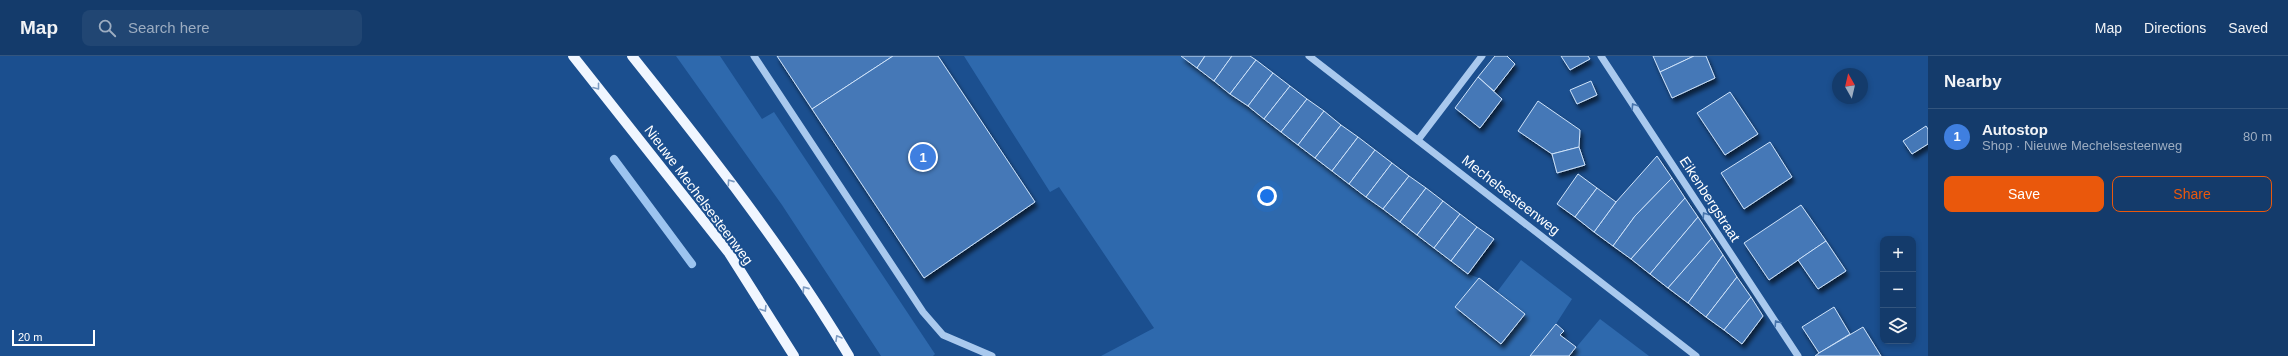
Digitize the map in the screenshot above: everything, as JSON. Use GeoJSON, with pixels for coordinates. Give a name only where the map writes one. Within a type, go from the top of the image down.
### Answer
{"type":"FeatureCollection","features":[{"type":"Feature","properties":{"kind":"main road","name":"Nieuwe Mechelsesteenweg"},"geometry":{"type":"LineString","coordinates":[[573,56],[729,253],[794,356]]}},
{"type":"Feature","properties":{"kind":"main road"},"geometry":{"type":"LineString","coordinates":[[632,56],[708,150],[828,320],[849,356]]}},
{"type":"Feature","properties":{"kind":"street"},"geometry":{"type":"LineString","coordinates":[[754,56],[923,312],[943,335],[992,356]]}},
{"type":"Feature","properties":{"kind":"street","name":"Mechelsesteenweg"},"geometry":{"type":"LineString","coordinates":[[1309,56],[1696,356]]}},
{"type":"Feature","properties":{"kind":"street"},"geometry":{"type":"LineString","coordinates":[[1418,140],[1482,56]]}},
{"type":"Feature","properties":{"kind":"street","name":"Eikenbergstraat"},"geometry":{"type":"LineString","coordinates":[[1601,56],[1798,356]]}},
{"type":"Feature","properties":{"kind":"shaded area"},"geometry":{"type":"Polygon","coordinates":[[[676,56],[720,56],[762,119],[774,112],[935,354],[933,356],[881,356],[782,205],[676,56]]]}},
{"type":"Feature","properties":{"kind":"shaded area"},"geometry":{"type":"Polygon","coordinates":[[[964,56],[1181,56],[1468,274],[1479,278],[1455,307],[1501,343],[1525,314],[1497,292],[1521,260],[1572,299],[1556,324],[1530,356],[1101,356],[1154,328],[1059,187],[1050,192],[964,56]]]}},
{"type":"Feature","properties":{"kind":"shaded area"},"geometry":{"type":"Polygon","coordinates":[[[1600,319],[1649,356],[1569,356],[1600,319]]]}},
{"type":"Feature","properties":{"kind":"building"},"geometry":{"type":"Polygon","coordinates":[[[777,56],[893,56],[812,109],[777,56]]]}},
{"type":"Feature","properties":{"kind":"building"},"geometry":{"type":"Polygon","coordinates":[[[893,56],[938,56],[1035,202],[924,278],[812,109],[893,56]]]}},
{"type":"Feature","properties":{"kind":"building"},"geometry":{"type":"Polygon","coordinates":[[[1181,56],[1205,56],[1197,68],[1181,56]]]}},
{"type":"Feature","properties":{"kind":"building"},"geometry":{"type":"Polygon","coordinates":[[[1205,56],[1232,56],[1214,81],[1197,68],[1205,56]]]}},
{"type":"Feature","properties":{"kind":"building"},"geometry":{"type":"Polygon","coordinates":[[[1232,56],[1250,56],[1256,60],[1230,94],[1214,81],[1232,56]]]}},
{"type":"Feature","properties":{"kind":"building"},"geometry":{"type":"Polygon","coordinates":[[[1495,56],[1507,56],[1515,64],[1494,91],[1478,77],[1495,56]]]}},
{"type":"Feature","properties":{"kind":"building"},"geometry":{"type":"Polygon","coordinates":[[[1561,56],[1588,56],[1590,59],[1570,70],[1561,56]]]}},
{"type":"Feature","properties":{"kind":"building"},"geometry":{"type":"Polygon","coordinates":[[[1653,56],[1694,56],[1660,72],[1653,56]]]}},
{"type":"Feature","properties":{"kind":"building"},"geometry":{"type":"Polygon","coordinates":[[[1694,56],[1706,56],[1715,78],[1672,98],[1660,72],[1694,56]]]}},
{"type":"Feature","properties":{"kind":"building"},"geometry":{"type":"Polygon","coordinates":[[[1256,60],[1273,73],[1248,106],[1230,94],[1256,60]]]}},
{"type":"Feature","properties":{"kind":"building"},"geometry":{"type":"Polygon","coordinates":[[[1273,73],[1290,86],[1264,119],[1248,106],[1273,73]]]}},
{"type":"Feature","properties":{"kind":"building"},"geometry":{"type":"Polygon","coordinates":[[[1478,77],[1502,99],[1480,128],[1455,108],[1478,77]]]}},
{"type":"Feature","properties":{"kind":"building"},"geometry":{"type":"Polygon","coordinates":[[[1591,81],[1597,95],[1577,104],[1570,90],[1591,81]]]}},
{"type":"Feature","properties":{"kind":"building"},"geometry":{"type":"Polygon","coordinates":[[[1290,86],[1307,99],[1281,132],[1264,119],[1290,86]]]}},
{"type":"Feature","properties":{"kind":"building"},"geometry":{"type":"Polygon","coordinates":[[[1730,92],[1758,134],[1725,155],[1697,113],[1730,92]]]}},
{"type":"Feature","properties":{"kind":"building"},"geometry":{"type":"Polygon","coordinates":[[[1307,99],[1324,111],[1298,145],[1281,132],[1307,99]]]}},
{"type":"Feature","properties":{"kind":"building"},"geometry":{"type":"Polygon","coordinates":[[[1538,101],[1580,130],[1579,147],[1552,154],[1518,131],[1538,101]]]}},
{"type":"Feature","properties":{"kind":"building"},"geometry":{"type":"Polygon","coordinates":[[[1324,111],[1341,125],[1315,158],[1298,145],[1324,111]]]}},
{"type":"Feature","properties":{"kind":"building"},"geometry":{"type":"Polygon","coordinates":[[[1341,125],[1358,137],[1332,171],[1315,158],[1341,125]]]}},
{"type":"Feature","properties":{"kind":"building"},"geometry":{"type":"Polygon","coordinates":[[[1926,126],[1928,129],[1928,144],[1912,154],[1903,141],[1926,126]]]}},
{"type":"Feature","properties":{"kind":"building"},"geometry":{"type":"Polygon","coordinates":[[[1358,137],[1375,150],[1349,184],[1332,171],[1358,137]]]}},
{"type":"Feature","properties":{"kind":"building"},"geometry":{"type":"Polygon","coordinates":[[[1770,142],[1792,177],[1744,209],[1721,173],[1770,142]]]}},
{"type":"Feature","properties":{"kind":"building"},"geometry":{"type":"Polygon","coordinates":[[[1579,147],[1585,165],[1557,173],[1552,154],[1579,147]]]}},
{"type":"Feature","properties":{"kind":"building"},"geometry":{"type":"Polygon","coordinates":[[[1375,150],[1392,163],[1366,197],[1349,184],[1375,150]]]}},
{"type":"Feature","properties":{"kind":"building"},"geometry":{"type":"Polygon","coordinates":[[[1657,156],[1672,178],[1635,216],[1613,246],[1594,232],[1616,202],[1657,156]]]}},
{"type":"Feature","properties":{"kind":"building"},"geometry":{"type":"Polygon","coordinates":[[[1392,163],[1409,176],[1383,209],[1366,197],[1392,163]]]}},
{"type":"Feature","properties":{"kind":"building"},"geometry":{"type":"Polygon","coordinates":[[[1578,174],[1597,188],[1575,217],[1557,204],[1578,174]]]}},
{"type":"Feature","properties":{"kind":"building"},"geometry":{"type":"Polygon","coordinates":[[[1409,176],[1426,188],[1400,222],[1383,209],[1409,176]]]}},
{"type":"Feature","properties":{"kind":"building"},"geometry":{"type":"Polygon","coordinates":[[[1672,178],[1685,198],[1631,259],[1613,246],[1635,216],[1672,178]]]}},
{"type":"Feature","properties":{"kind":"building"},"geometry":{"type":"Polygon","coordinates":[[[1426,188],[1443,201],[1417,235],[1400,222],[1426,188]]]}},
{"type":"Feature","properties":{"kind":"building"},"geometry":{"type":"Polygon","coordinates":[[[1597,188],[1616,202],[1594,232],[1575,217],[1597,188]]]}},
{"type":"Feature","properties":{"kind":"building"},"geometry":{"type":"Polygon","coordinates":[[[1685,198],[1698,217],[1650,274],[1631,259],[1685,198]]]}},
{"type":"Feature","properties":{"kind":"building"},"geometry":{"type":"Polygon","coordinates":[[[1443,201],[1460,214],[1434,248],[1417,235],[1443,201]]]}},
{"type":"Feature","properties":{"kind":"building"},"geometry":{"type":"Polygon","coordinates":[[[1801,205],[1826,241],[1769,280],[1744,243],[1801,205]]]}},
{"type":"Feature","properties":{"kind":"building"},"geometry":{"type":"Polygon","coordinates":[[[1460,214],[1477,227],[1451,261],[1434,248],[1460,214]]]}},
{"type":"Feature","properties":{"kind":"building"},"geometry":{"type":"Polygon","coordinates":[[[1698,217],[1712,238],[1668,288],[1650,274],[1698,217]]]}},
{"type":"Feature","properties":{"kind":"building"},"geometry":{"type":"Polygon","coordinates":[[[1477,227],[1494,239],[1468,274],[1451,261],[1477,227]]]}},
{"type":"Feature","properties":{"kind":"building"},"geometry":{"type":"Polygon","coordinates":[[[1712,238],[1723,255],[1688,303],[1668,288],[1712,238]]]}},
{"type":"Feature","properties":{"kind":"building"},"geometry":{"type":"Polygon","coordinates":[[[1826,241],[1846,271],[1818,289],[1798,260],[1826,241]]]}},
{"type":"Feature","properties":{"kind":"building"},"geometry":{"type":"Polygon","coordinates":[[[1723,255],[1737,277],[1706,317],[1688,303],[1723,255]]]}},
{"type":"Feature","properties":{"kind":"building"},"geometry":{"type":"Polygon","coordinates":[[[1737,277],[1751,297],[1724,330],[1706,317],[1737,277]]]}},
{"type":"Feature","properties":{"kind":"building"},"geometry":{"type":"Polygon","coordinates":[[[1479,278],[1525,314],[1501,344],[1455,307],[1479,278]]]}},
{"type":"Feature","properties":{"kind":"building"},"geometry":{"type":"Polygon","coordinates":[[[1751,297],[1763,316],[1742,344],[1724,330],[1751,297]]]}},
{"type":"Feature","properties":{"kind":"building"},"geometry":{"type":"Polygon","coordinates":[[[1834,307],[1850,334],[1819,353],[1802,327],[1834,307]]]}},
{"type":"Feature","properties":{"kind":"building"},"geometry":{"type":"Polygon","coordinates":[[[1556,324],[1564,331],[1560,335],[1576,347],[1569,356],[1530,356],[1556,324]]]}},
{"type":"Feature","properties":{"kind":"building"},"geometry":{"type":"Polygon","coordinates":[[[1863,327],[1881,356],[1815,356],[1819,353],[1863,327]]]}},
{"type":"Feature","properties":{"kind":"waterway"},"geometry":{"type":"LineString","coordinates":[[614,159],[692,264]]}},
{"type":"Feature","properties":{"kind":"place","name":"Autostop"},"geometry":{"type":"Point","coordinates":[923,157]}}]}
